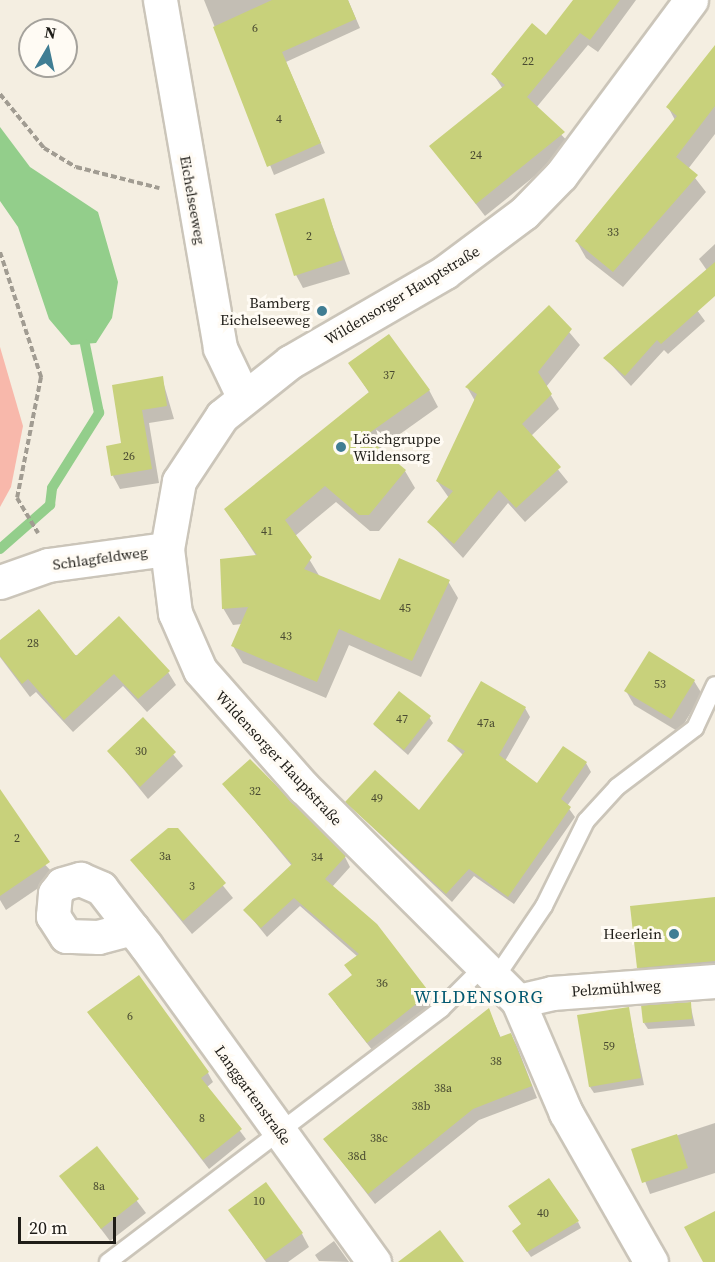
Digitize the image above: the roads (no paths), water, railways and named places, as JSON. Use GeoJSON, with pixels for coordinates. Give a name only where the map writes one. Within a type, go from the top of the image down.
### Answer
{"type":"FeatureCollection","features":[{"type":"Feature","properties":{"kind":"street","name":"Eichelseeweg"},"geometry":{"type":"LineString","coordinates":[[160,0],[190,188],[220,348],[243,396]]}},
{"type":"Feature","properties":{"kind":"street","name":"Wildensorger Hauptstraße"},"geometry":{"type":"LineString","coordinates":[[651,1262],[566,1113],[518,1001],[491,971],[222,701],[200,670],[175,613],[167,549],[171,508],[192,453],[243,396],[445,272],[524,213],[561,175],[691,0]]}},
{"type":"Feature","properties":{"kind":"street","name":"Schlagfeldweg"},"geometry":{"type":"LineString","coordinates":[[0,582],[48,565],[167,549]]}},
{"type":"Feature","properties":{"kind":"street","name":"Langgartenstraße"},"geometry":{"type":"LineString","coordinates":[[132,928],[374,1262]]}},
{"type":"Feature","properties":{"kind":"street","name":"Pelzmühlweg"},"geometry":{"type":"LineString","coordinates":[[518,1001],[552,993],[715,981]]}},
{"type":"Feature","properties":{"kind":"lane"},"geometry":{"type":"LineString","coordinates":[[108,1262],[491,971],[544,906],[586,821],[616,787],[695,728],[715,685]]}},
{"type":"Feature","properties":{"kind":"waterway"},"geometry":{"type":"LineString","coordinates":[[0,549],[50,505],[52,488],[99,413],[85,344]]}},
{"type":"Feature","properties":{"kind":"place","name":"Bamberg Eichelseeweg"},"geometry":{"type":"Point","coordinates":[322,311]}},
{"type":"Feature","properties":{"kind":"place","name":"Löschgruppe Wildensorg"},"geometry":{"type":"Point","coordinates":[341,447]}},
{"type":"Feature","properties":{"kind":"place","name":"Heerlein"},"geometry":{"type":"Point","coordinates":[674,934]}},
{"type":"Feature","properties":{"kind":"district","name":"WILDENSORG"},"geometry":{"type":"Point","coordinates":[479,997]}}]}
